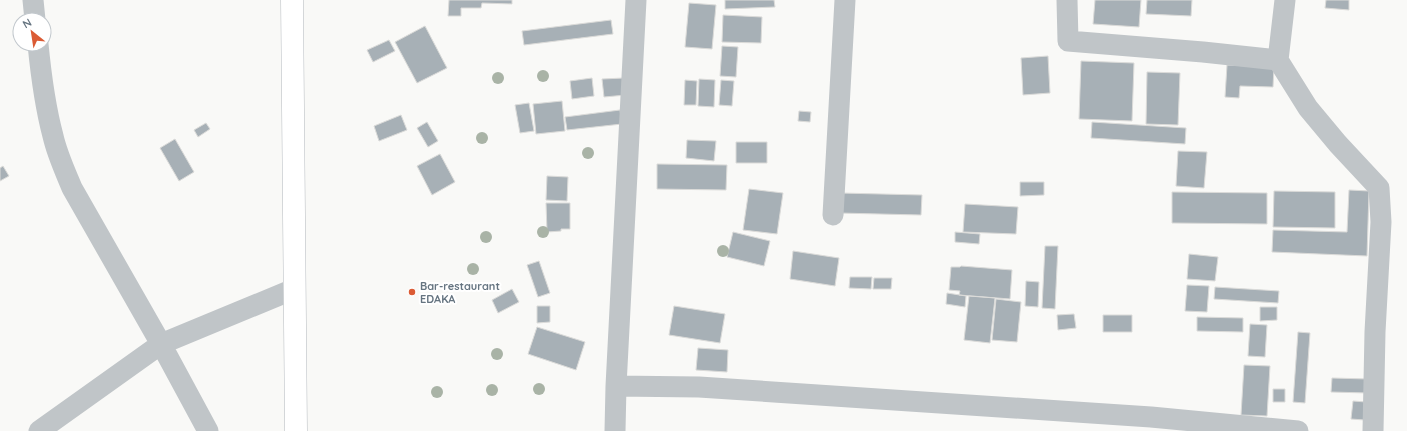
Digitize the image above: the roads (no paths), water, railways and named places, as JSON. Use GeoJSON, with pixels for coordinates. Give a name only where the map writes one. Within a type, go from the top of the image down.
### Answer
{"type":"FeatureCollection","features":[{"type":"Feature","properties":{"kind":"street"},"geometry":{"type":"LineString","coordinates":[[33,0],[34,12]]}},
{"type":"Feature","properties":{"kind":"street"},"geometry":{"type":"LineString","coordinates":[[292,0],[296,431]]}},
{"type":"Feature","properties":{"kind":"street"},"geometry":{"type":"LineString","coordinates":[[615,431],[636,0]]}},
{"type":"Feature","properties":{"kind":"street"},"geometry":{"type":"LineString","coordinates":[[833,215],[845,0]]}},
{"type":"Feature","properties":{"kind":"street"},"geometry":{"type":"LineString","coordinates":[[1067,0],[1068,41],[1203,52],[1278,60]]}},
{"type":"Feature","properties":{"kind":"street"},"geometry":{"type":"LineString","coordinates":[[1285,0],[1278,60],[1308,108],[1338,144],[1379,188],[1381,222],[1375,332],[1373,431]]}},
{"type":"Feature","properties":{"kind":"street"},"geometry":{"type":"LineString","coordinates":[[39,52],[42,85],[53,136],[61,162],[72,188],[161,344],[208,431]]}},
{"type":"Feature","properties":{"kind":"street"},"geometry":{"type":"LineString","coordinates":[[39,431],[161,344],[294,289]]}},
{"type":"Feature","properties":{"kind":"street"},"geometry":{"type":"LineString","coordinates":[[616,386],[699,387],[1151,417],[1298,431]]}},
{"type":"Feature","properties":{"kind":"place","name":"Bar-restaurant EDAKA"},"geometry":{"type":"Point","coordinates":[412,292]}}]}
